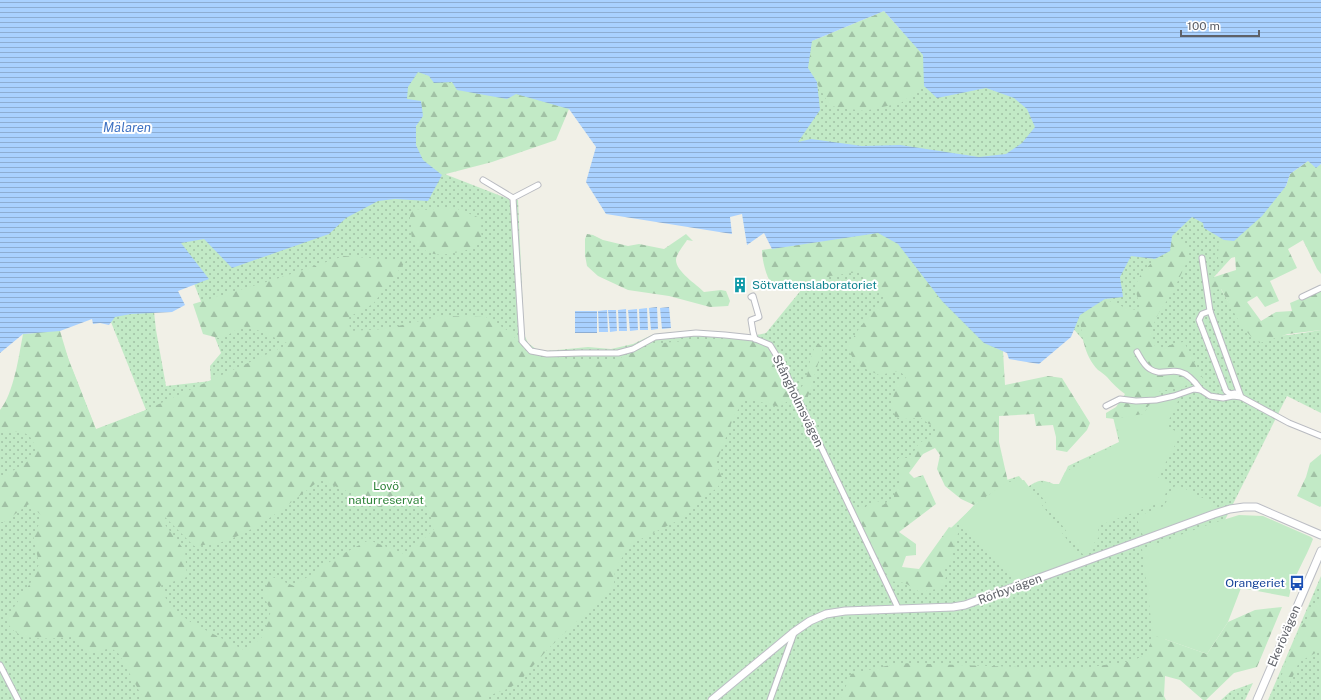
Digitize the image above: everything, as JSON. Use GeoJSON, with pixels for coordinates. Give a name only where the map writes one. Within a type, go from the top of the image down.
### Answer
{"type":"FeatureCollection","features":[{"type":"Feature","properties":{"kind":"street"},"geometry":{"type":"LineString","coordinates":[[483,180],[513,198],[538,185]]}},
{"type":"Feature","properties":{"kind":"street","name":"Stångholmsvägen"},"geometry":{"type":"LineString","coordinates":[[513,198],[522,341],[531,351],[547,354],[618,354],[633,349],[655,337],[696,333],[755,338],[770,345],[781,363],[898,608]]}},
{"type":"Feature","properties":{"kind":"street"},"geometry":{"type":"LineString","coordinates":[[1202,258],[1210,311],[1240,395]]}},
{"type":"Feature","properties":{"kind":"street"},"geometry":{"type":"LineString","coordinates":[[1302,297],[1321,288]]}},
{"type":"Feature","properties":{"kind":"street"},"geometry":{"type":"LineString","coordinates":[[751,297],[753,296],[760,317],[751,320],[755,338]]}},
{"type":"Feature","properties":{"kind":"street"},"geometry":{"type":"LineString","coordinates":[[1210,311],[1202,314],[1200,320],[1226,391],[1230,394],[1240,395],[1289,422],[1321,436]]}},
{"type":"Feature","properties":{"kind":"street"},"geometry":{"type":"LineString","coordinates":[[1137,352],[1148,368],[1157,373],[1181,372],[1193,380],[1201,390],[1210,396],[1223,398],[1240,395]]}},
{"type":"Feature","properties":{"kind":"street"},"geometry":{"type":"LineString","coordinates":[[1106,406],[1120,399],[1136,401],[1156,400],[1194,389],[1201,390]]}},
{"type":"Feature","properties":{"kind":"street","name":"Rörbyvägen"},"geometry":{"type":"LineString","coordinates":[[712,700],[794,632],[810,621],[826,614],[844,611],[953,607],[965,605],[1230,509],[1256,507],[1321,535]]}},
{"type":"Feature","properties":{"kind":"street","name":"Ekerövägen"},"geometry":{"type":"LineString","coordinates":[[1257,700],[1321,551]]}},
{"type":"Feature","properties":{"kind":"street"},"geometry":{"type":"LineString","coordinates":[[770,700],[794,632]]}},
{"type":"Feature","properties":{"kind":"street"},"geometry":{"type":"LineString","coordinates":[[0,665],[18,700]]}},
{"type":"Feature","properties":{"kind":"green space","name":"Lovö naturreservat"},"geometry":{"type":"Polygon","coordinates":[[[1321,0],[1234,255],[1214,277],[1238,316],[1248,329],[1253,332],[1278,336],[1321,330],[1321,413],[1287,396],[1135,700],[0,700],[0,429],[53,431],[0,105],[1321,0]],[[581,108],[398,127],[442,173],[511,200],[518,200],[524,334],[528,343],[536,349],[547,351],[588,347],[611,349],[633,344],[654,334],[698,330],[735,335],[757,335],[766,333],[811,278],[832,245],[581,108]],[[193,281],[152,293],[156,330],[166,386],[211,381],[210,366],[221,353],[193,281]],[[103,302],[57,318],[59,335],[96,429],[146,410],[103,302]],[[1064,318],[1000,336],[980,389],[1007,480],[1019,476],[1028,487],[1040,481],[1046,481],[1059,486],[1068,466],[1119,442],[1113,417],[1131,395],[1064,318]],[[946,434],[910,458],[902,458],[902,485],[889,510],[891,581],[944,564],[951,528],[978,502],[946,434]]]}},
{"type":"Feature","properties":{"kind":"green space"},"geometry":{"type":"Polygon","coordinates":[[[884,11],[923,55],[924,86],[901,103],[864,111],[830,106],[808,68],[812,41],[884,11]]]}},
{"type":"Feature","properties":{"kind":"green space"},"geometry":{"type":"Polygon","coordinates":[[[418,72],[429,76],[434,83],[451,83],[485,87],[569,109],[556,140],[492,162],[442,175],[423,160],[416,145],[416,126],[423,116],[407,99],[408,87],[418,72]]]}},
{"type":"Feature","properties":{"kind":"green space"},"geometry":{"type":"Polygon","coordinates":[[[1308,161],[1316,167],[1321,164],[1321,274],[1303,240],[1288,249],[1297,268],[1270,281],[1279,301],[1265,307],[1257,296],[1247,302],[1261,321],[1276,312],[1292,311],[1290,303],[1321,290],[1321,330],[1288,334],[1260,343],[1248,333],[1233,311],[1221,289],[1209,291],[1208,279],[1236,270],[1235,257],[1218,261],[1219,237],[1224,240],[1286,186],[1290,174],[1308,161]]]}},
{"type":"Feature","properties":{"kind":"green space"},"geometry":{"type":"Polygon","coordinates":[[[439,208],[455,208],[480,218],[481,241],[472,248],[444,254],[434,254],[422,249],[413,241],[411,235],[410,214],[415,209],[430,210],[439,208]]]}},
{"type":"Feature","properties":{"kind":"green space"},"geometry":{"type":"Polygon","coordinates":[[[878,233],[898,244],[942,301],[984,343],[1003,351],[1005,385],[1048,376],[1062,378],[1090,423],[1087,430],[1067,452],[1056,450],[1056,437],[1053,425],[1036,426],[1034,414],[999,416],[999,442],[1008,482],[974,505],[961,499],[945,486],[937,469],[940,455],[935,448],[923,454],[909,473],[914,478],[923,475],[936,504],[899,532],[916,544],[916,555],[906,556],[902,567],[919,569],[949,527],[959,530],[950,562],[942,569],[946,577],[942,588],[920,592],[905,583],[890,581],[855,511],[878,501],[883,505],[894,497],[894,494],[901,483],[898,458],[910,458],[919,443],[932,436],[937,430],[937,426],[929,424],[921,418],[904,419],[895,417],[891,404],[897,383],[906,378],[900,371],[879,375],[857,365],[847,348],[858,330],[884,297],[858,272],[830,276],[818,290],[802,293],[798,281],[775,288],[767,276],[762,255],[762,250],[878,233]]]}},
{"type":"Feature","properties":{"kind":"green space"},"geometry":{"type":"Polygon","coordinates":[[[587,234],[603,240],[628,246],[639,244],[664,249],[686,234],[693,241],[687,240],[678,254],[676,259],[679,268],[682,273],[704,292],[721,290],[726,291],[730,301],[728,306],[710,307],[669,296],[628,290],[598,276],[587,266],[585,239],[587,234]]]}},
{"type":"Feature","properties":{"kind":"green space"},"geometry":{"type":"Polygon","coordinates":[[[1172,236],[1188,245],[1189,258],[1172,293],[1158,314],[1153,326],[1151,339],[1154,345],[1164,348],[1175,343],[1184,342],[1206,385],[1189,385],[1158,392],[1143,414],[1115,419],[1106,418],[1106,413],[1116,407],[1125,394],[1098,370],[1089,358],[1082,337],[1080,315],[1105,299],[1128,309],[1140,310],[1135,286],[1141,274],[1155,259],[1170,251],[1172,236]]]}},
{"type":"Feature","properties":{"kind":"green space"},"geometry":{"type":"Polygon","coordinates":[[[344,256],[406,261],[373,304],[349,317],[350,331],[385,329],[441,316],[486,317],[510,332],[527,352],[575,360],[618,359],[649,344],[709,339],[755,341],[770,348],[794,397],[779,407],[746,398],[734,416],[716,464],[723,480],[717,488],[695,504],[683,518],[637,541],[627,550],[615,569],[614,585],[548,649],[524,676],[522,681],[509,688],[482,700],[144,700],[119,654],[111,648],[88,654],[72,637],[44,639],[25,636],[17,633],[6,619],[31,582],[39,564],[33,535],[43,517],[29,504],[4,522],[0,522],[0,478],[23,465],[36,454],[32,440],[25,433],[0,432],[0,410],[9,394],[18,363],[23,334],[60,331],[69,361],[96,430],[146,410],[289,344],[260,331],[242,326],[222,339],[203,334],[193,304],[276,279],[344,256]],[[320,480],[286,507],[236,537],[222,542],[194,546],[165,517],[163,522],[185,551],[187,577],[160,586],[170,607],[192,623],[246,651],[262,637],[271,611],[263,595],[270,576],[294,586],[337,557],[369,540],[407,555],[435,528],[426,505],[411,495],[386,511],[366,499],[320,480]]]}},
{"type":"Feature","properties":{"kind":"green space"},"geometry":{"type":"Polygon","coordinates":[[[818,343],[823,348],[805,406],[798,391],[805,380],[814,348],[818,343]]]}},
{"type":"Feature","properties":{"kind":"green space"},"geometry":{"type":"Polygon","coordinates":[[[1179,399],[1166,426],[1181,434],[1158,477],[1170,483],[1162,502],[1098,526],[1099,537],[1084,556],[1034,486],[1041,482],[1059,484],[1065,472],[1120,442],[1115,419],[1143,414],[1151,403],[1179,399]]]}},
{"type":"Feature","properties":{"kind":"green space"},"geometry":{"type":"Polygon","coordinates":[[[1321,454],[1320,507],[1297,496],[1306,477],[1310,463],[1321,454]]]}},
{"type":"Feature","properties":{"kind":"green space"},"geometry":{"type":"Polygon","coordinates":[[[1024,480],[1081,559],[1017,582],[958,523],[974,505],[1008,482],[1024,480]]]}},
{"type":"Feature","properties":{"kind":"green space"},"geometry":{"type":"Polygon","coordinates":[[[1176,484],[1216,505],[1215,511],[1143,536],[1136,517],[1164,506],[1176,484]]]}},
{"type":"Feature","properties":{"kind":"green space"},"geometry":{"type":"Polygon","coordinates":[[[1239,515],[1263,516],[1313,539],[1293,582],[1289,597],[1241,588],[1228,622],[1207,654],[1153,635],[1142,549],[1239,515]]]}},
{"type":"Feature","properties":{"kind":"green space"},"geometry":{"type":"Polygon","coordinates":[[[1321,576],[1321,700],[1268,700],[1321,576]]]}},
{"type":"Feature","properties":{"kind":"green space"},"geometry":{"type":"Polygon","coordinates":[[[1321,600],[1321,650],[1299,662],[1290,683],[1281,680],[1291,647],[1307,619],[1308,609],[1321,600]]]}},
{"type":"Feature","properties":{"kind":"green space"},"geometry":{"type":"Polygon","coordinates":[[[1282,607],[1257,667],[1234,673],[1206,700],[1203,700],[1180,680],[1165,676],[1164,696],[1166,700],[840,700],[851,674],[899,663],[1077,669],[1132,661],[1147,654],[1153,635],[1207,654],[1228,622],[1255,610],[1282,607]]]}},
{"type":"Feature","properties":{"kind":"green space"},"geometry":{"type":"Polygon","coordinates":[[[1253,683],[1245,700],[1221,700],[1231,691],[1253,683]]]}},
{"type":"Feature","properties":{"kind":"water","name":"Mälaren"},"geometry":{"type":"Polygon","coordinates":[[[0,0],[1321,0],[1321,164],[1316,168],[1308,161],[1290,174],[1286,186],[1262,216],[1234,241],[1224,240],[1204,228],[1203,223],[1192,217],[1172,236],[1170,251],[1155,259],[1131,256],[1120,277],[1123,297],[1105,299],[1080,315],[1071,337],[1039,364],[1009,359],[1007,353],[984,343],[942,301],[898,244],[878,233],[772,249],[764,233],[747,245],[742,214],[730,217],[732,234],[606,214],[586,182],[596,147],[569,109],[516,94],[507,99],[457,90],[452,82],[434,83],[429,76],[418,72],[408,87],[407,99],[421,101],[423,116],[416,126],[416,145],[423,160],[442,175],[428,201],[395,199],[378,201],[346,218],[329,234],[232,268],[204,239],[181,243],[209,279],[178,291],[185,305],[172,312],[131,314],[115,317],[109,325],[100,323],[93,324],[92,319],[60,331],[23,334],[0,353],[0,0]],[[884,11],[812,41],[808,68],[817,82],[820,110],[798,142],[811,139],[862,146],[900,145],[979,157],[1006,154],[1022,143],[1035,127],[1027,109],[1014,98],[986,88],[937,98],[924,86],[923,55],[884,11]]]}},
{"type":"Feature","properties":{"kind":"water"},"geometry":{"type":"Polygon","coordinates":[[[657,307],[658,329],[651,330],[649,308],[657,307]]]}},
{"type":"Feature","properties":{"kind":"water"},"geometry":{"type":"Polygon","coordinates":[[[669,307],[671,328],[662,329],[660,308],[669,307]]]}},
{"type":"Feature","properties":{"kind":"water"},"geometry":{"type":"Polygon","coordinates":[[[647,308],[648,330],[640,330],[639,309],[647,308]]]}},
{"type":"Feature","properties":{"kind":"water"},"geometry":{"type":"Polygon","coordinates":[[[626,309],[627,331],[619,331],[618,310],[626,309]]]}},
{"type":"Feature","properties":{"kind":"water"},"geometry":{"type":"Polygon","coordinates":[[[637,309],[638,330],[630,331],[628,310],[637,309]]]}},
{"type":"Feature","properties":{"kind":"water"},"geometry":{"type":"Polygon","coordinates":[[[607,310],[608,332],[599,332],[598,311],[607,310]]]}},
{"type":"Feature","properties":{"kind":"water"},"geometry":{"type":"Polygon","coordinates":[[[608,310],[616,310],[617,331],[610,332],[608,310]]]}},
{"type":"Feature","properties":{"kind":"water"},"geometry":{"type":"Polygon","coordinates":[[[575,311],[597,311],[597,333],[575,333],[575,311]]]}},
{"type":"Feature","properties":{"kind":"place","name":"Sötvattenslaboratoriet"},"geometry":{"type":"Point","coordinates":[740,285]}},
{"type":"Feature","properties":{"kind":"place","name":"Orangeriet"},"geometry":{"type":"Point","coordinates":[1297,583]}}]}
